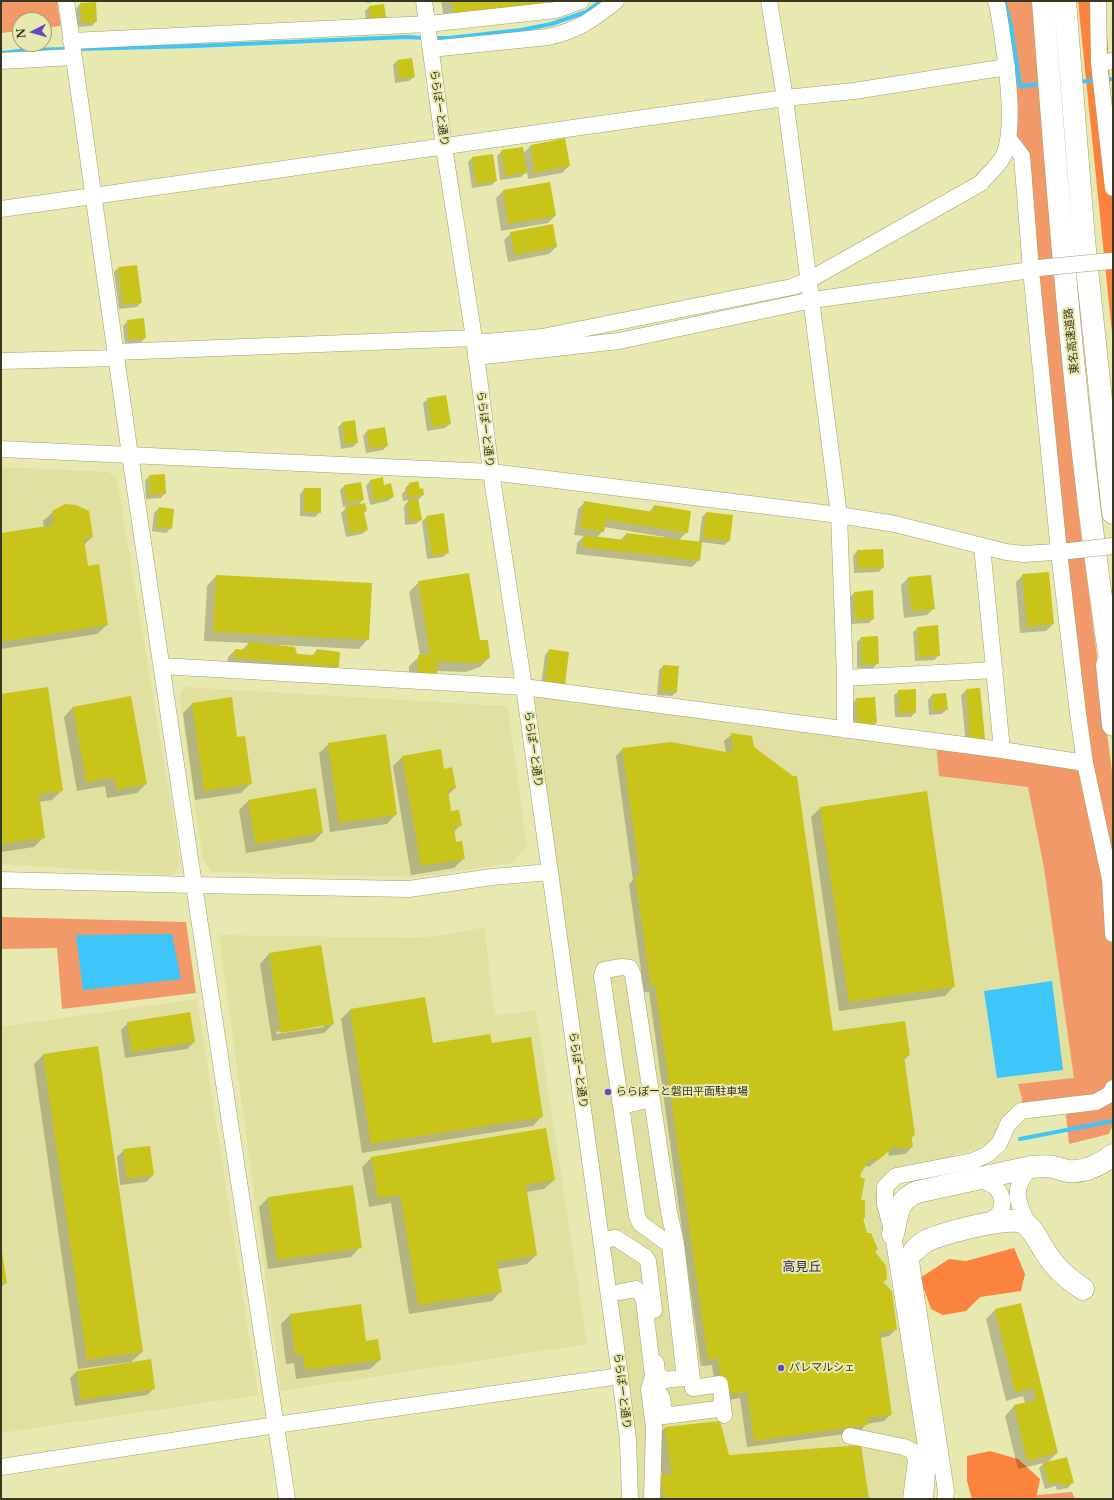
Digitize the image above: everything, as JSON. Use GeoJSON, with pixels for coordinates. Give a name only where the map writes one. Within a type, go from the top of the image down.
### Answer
{"type":"FeatureCollection","features":[{"type":"Feature","properties":{"kind":"highway","name":"東名高速道路"},"geometry":{"type":"LineString","coordinates":[[1043,1],[1061,244],[1086,482],[1113,679]]}},
{"type":"Feature","properties":{"kind":"highway","name":"東名高速道路"},"geometry":{"type":"LineString","coordinates":[[1066,1],[1084,240],[1113,513]]}},
{"type":"Feature","properties":{"kind":"highway"},"geometry":{"type":"LineString","coordinates":[[1103,612],[1113,725]]}},
{"type":"Feature","properties":{"kind":"highway"},"geometry":{"type":"LineString","coordinates":[[892,1234],[900,1204],[907,1197],[917,1192],[1031,1167],[1052,1166],[1067,1171],[1083,1170],[1093,1168],[1113,1155]]}},
{"type":"Feature","properties":{"kind":"highway"},"geometry":{"type":"LineString","coordinates":[[914,1251],[925,1242],[934,1238],[982,1225],[1013,1220],[1024,1223],[1030,1228],[1062,1274],[1083,1289]]}},
{"type":"Feature","properties":{"kind":"street"},"geometry":{"type":"LineString","coordinates":[[66,1],[130,456],[287,1499]]}},
{"type":"Feature","properties":{"kind":"street","name":"ららぽーと通り"},"geometry":{"type":"LineString","coordinates":[[424,1],[444,147],[475,346],[491,472],[524,687],[620,1376],[628,1440],[630,1499]]}},
{"type":"Feature","properties":{"kind":"street"},"geometry":{"type":"LineString","coordinates":[[1,61],[72,49],[428,24],[556,10],[582,1]]}},
{"type":"Feature","properties":{"kind":"street"},"geometry":{"type":"LineString","coordinates":[[431,49],[548,37],[566,33],[590,22],[616,1]]}},
{"type":"Feature","properties":{"kind":"street"},"geometry":{"type":"LineString","coordinates":[[769,1],[785,98],[839,515],[845,678],[845,730]]}},
{"type":"Feature","properties":{"kind":"street"},"geometry":{"type":"LineString","coordinates":[[475,346],[542,337],[792,287],[809,280],[981,183],[1002,159],[1009,139],[1007,67],[996,1]]}},
{"type":"Feature","properties":{"kind":"street"},"geometry":{"type":"LineString","coordinates":[[1098,1],[1106,62],[1113,188]]}},
{"type":"Feature","properties":{"kind":"street"},"geometry":{"type":"LineString","coordinates":[[1,209],[785,98],[854,91],[1007,67]]}},
{"type":"Feature","properties":{"kind":"street"},"geometry":{"type":"LineString","coordinates":[[1009,139],[1022,156],[1064,552],[1078,714],[1085,763],[1110,879],[1113,934]]}},
{"type":"Feature","properties":{"kind":"street"},"geometry":{"type":"LineString","coordinates":[[1,361],[116,355],[620,341],[812,300],[1034,269],[1111,260]]}},
{"type":"Feature","properties":{"kind":"street"},"geometry":{"type":"LineString","coordinates":[[1,449],[491,472],[839,515],[895,524],[982,546],[1024,554],[1064,552],[1113,546]]}},
{"type":"Feature","properties":{"kind":"street"},"geometry":{"type":"LineString","coordinates":[[982,546],[1002,750]]}},
{"type":"Feature","properties":{"kind":"street"},"geometry":{"type":"LineString","coordinates":[[162,666],[524,687],[1002,750],[1085,763]]}},
{"type":"Feature","properties":{"kind":"street"},"geometry":{"type":"LineString","coordinates":[[845,678],[995,670]]}},
{"type":"Feature","properties":{"kind":"street"},"geometry":{"type":"LineString","coordinates":[[1,880],[409,889],[492,877],[550,872]]}},
{"type":"Feature","properties":{"kind":"street"},"geometry":{"type":"LineString","coordinates":[[620,1292],[636,1290],[641,1294],[644,1300],[653,1376],[662,1398],[665,1421],[717,1409],[723,1409],[720,1384],[693,1388],[688,1377],[670,1245],[640,1223],[637,1216],[602,976],[604,970],[622,967],[630,968],[633,975],[669,1212],[676,1244],[688,1377]]}},
{"type":"Feature","properties":{"kind":"street"},"geometry":{"type":"LineString","coordinates":[[924,1499],[928,1459],[892,1234],[885,1204],[885,1187],[896,1176],[973,1161],[988,1154],[999,1144],[1008,1124],[1021,1112],[1096,1102],[1110,1094],[1113,1088]]}},
{"type":"Feature","properties":{"kind":"street"},"geometry":{"type":"LineString","coordinates":[[622,1106],[652,1100]]}},
{"type":"Feature","properties":{"kind":"street"},"geometry":{"type":"LineString","coordinates":[[1030,1228],[1017,1199],[1017,1190],[1023,1177],[1031,1167]]}},
{"type":"Feature","properties":{"kind":"street"},"geometry":{"type":"LineString","coordinates":[[977,1179],[992,1185],[1001,1195],[1002,1201],[1002,1207],[998,1214],[982,1225]]}},
{"type":"Feature","properties":{"kind":"street"},"geometry":{"type":"LineString","coordinates":[[645,1227],[654,1225],[669,1212]]}},
{"type":"Feature","properties":{"kind":"street"},"geometry":{"type":"LineString","coordinates":[[601,1240],[616,1238],[645,1257],[648,1261],[656,1323],[653,1336],[657,1374],[665,1380],[688,1377]]}},
{"type":"Feature","properties":{"kind":"street"},"geometry":{"type":"LineString","coordinates":[[914,1251],[911,1258],[912,1270],[946,1491],[944,1499]]}},
{"type":"Feature","properties":{"kind":"street"},"geometry":{"type":"LineString","coordinates":[[1,1467],[276,1425],[620,1376]]}},
{"type":"Feature","properties":{"kind":"street"},"geometry":{"type":"LineString","coordinates":[[652,1499],[654,1427],[649,1390],[653,1376]]}},
{"type":"Feature","properties":{"kind":"street"},"geometry":{"type":"LineString","coordinates":[[850,1436],[904,1447],[914,1452],[916,1461],[911,1499]]}},
{"type":"Feature","properties":{"kind":"shaded area"},"geometry":{"type":"Polygon","coordinates":[[[1,1],[57,1],[61,26],[52,27],[52,12],[12,12],[12,32],[1,33],[1,1]]]}},
{"type":"Feature","properties":{"kind":"shaded area"},"geometry":{"type":"Polygon","coordinates":[[[1006,1],[1036,1],[1077,503],[1113,779],[1113,1124],[1109,1134],[1069,1144],[1065,1106],[1021,1111],[1022,1099],[1018,1084],[1074,1078],[1044,868],[1028,787],[939,776],[936,742],[1085,763],[1022,157],[1009,139],[1005,58],[1006,1]]]}},
{"type":"Feature","properties":{"kind":"shaded area"},"geometry":{"type":"Polygon","coordinates":[[[1078,1],[1105,1],[1113,135],[1113,343],[1078,1]]]}},
{"type":"Feature","properties":{"kind":"shaded area"},"geometry":{"type":"Polygon","coordinates":[[[1,467],[109,472],[117,479],[181,863],[173,875],[1,864],[1,467]]]}},
{"type":"Feature","properties":{"kind":"shaded area"},"geometry":{"type":"Polygon","coordinates":[[[185,687],[504,706],[508,709],[527,846],[512,863],[418,877],[212,872],[203,860],[179,697],[185,687]]]}},
{"type":"Feature","properties":{"kind":"shaded area"},"geometry":{"type":"Polygon","coordinates":[[[525,694],[1085,763],[1113,1089],[1021,1111],[987,1144],[896,1176],[885,1195],[889,1238],[889,1274],[914,1393],[922,1499],[629,1499],[525,694]]]}},
{"type":"Feature","properties":{"kind":"shaded area"},"geometry":{"type":"Polygon","coordinates":[[[1,917],[186,922],[196,993],[62,1009],[57,948],[1,949],[1,917]]]}},
{"type":"Feature","properties":{"kind":"shaded area"},"geometry":{"type":"Polygon","coordinates":[[[484,927],[495,1016],[536,1010],[587,1344],[281,1391],[219,935],[411,938],[438,936],[484,927]]]}},
{"type":"Feature","properties":{"kind":"shaded area"},"geometry":{"type":"Polygon","coordinates":[[[197,999],[258,1395],[1,1433],[1,1027],[197,999]]]}},
{"type":"Feature","properties":{"kind":"shaded area"},"geometry":{"type":"Polygon","coordinates":[[[1014,1248],[1025,1274],[1021,1291],[980,1297],[966,1311],[943,1315],[931,1309],[920,1278],[949,1259],[966,1261],[1014,1248]]]}},
{"type":"Feature","properties":{"kind":"shaded area"},"geometry":{"type":"Polygon","coordinates":[[[990,1451],[1018,1459],[1040,1479],[1036,1499],[972,1499],[967,1481],[967,1456],[990,1451]]]}},
{"type":"Feature","properties":{"kind":"shaded area"},"geometry":{"type":"Polygon","coordinates":[[[1072,1492],[1075,1499],[1036,1499],[1037,1495],[1072,1492]]]}},
{"type":"Feature","properties":{"kind":"water"},"geometry":{"type":"Polygon","coordinates":[[[172,934],[181,979],[83,990],[76,935],[172,934]]]}},
{"type":"Feature","properties":{"kind":"water"},"geometry":{"type":"Polygon","coordinates":[[[1052,981],[1063,1070],[997,1078],[984,991],[1052,981]]]}},
{"type":"Feature","properties":{"kind":"building"},"geometry":{"type":"Polygon","coordinates":[[[452,1],[544,1],[544,4],[454,15],[452,1]]]}},
{"type":"Feature","properties":{"kind":"building"},"geometry":{"type":"Polygon","coordinates":[[[96,2],[97,22],[82,23],[80,3],[96,2]]]}},
{"type":"Feature","properties":{"kind":"building"},"geometry":{"type":"Polygon","coordinates":[[[384,4],[387,23],[372,25],[369,6],[384,4]]]}},
{"type":"Feature","properties":{"kind":"building"},"geometry":{"type":"Polygon","coordinates":[[[412,58],[415,77],[399,79],[397,60],[412,58]]]}},
{"type":"Feature","properties":{"kind":"building"},"geometry":{"type":"Polygon","coordinates":[[[565,138],[570,166],[534,173],[531,145],[565,138]]]}},
{"type":"Feature","properties":{"kind":"building"},"geometry":{"type":"Polygon","coordinates":[[[523,147],[527,173],[505,176],[501,150],[523,147]]]}},
{"type":"Feature","properties":{"kind":"building"},"geometry":{"type":"Polygon","coordinates":[[[493,154],[497,181],[476,184],[472,157],[493,154]]]}},
{"type":"Feature","properties":{"kind":"building"},"geometry":{"type":"Polygon","coordinates":[[[550,182],[556,216],[508,224],[503,190],[550,182]]]}},
{"type":"Feature","properties":{"kind":"building"},"geometry":{"type":"Polygon","coordinates":[[[553,224],[557,247],[515,255],[510,232],[553,224]]]}},
{"type":"Feature","properties":{"kind":"building"},"geometry":{"type":"Polygon","coordinates":[[[137,265],[142,303],[123,305],[118,267],[137,265]]]}},
{"type":"Feature","properties":{"kind":"building"},"geometry":{"type":"Polygon","coordinates":[[[144,318],[146,338],[129,340],[127,320],[144,318]]]}},
{"type":"Feature","properties":{"kind":"building"},"geometry":{"type":"Polygon","coordinates":[[[446,395],[451,424],[432,427],[427,398],[446,395]]]}},
{"type":"Feature","properties":{"kind":"building"},"geometry":{"type":"Polygon","coordinates":[[[355,420],[358,443],[345,445],[342,422],[355,420]]]}},
{"type":"Feature","properties":{"kind":"building"},"geometry":{"type":"Polygon","coordinates":[[[385,427],[388,446],[370,449],[367,430],[385,427]]]}},
{"type":"Feature","properties":{"kind":"building"},"geometry":{"type":"Polygon","coordinates":[[[165,474],[166,494],[150,495],[149,475],[165,474]]]}},
{"type":"Feature","properties":{"kind":"building"},"geometry":{"type":"Polygon","coordinates":[[[383,477],[384,485],[391,483],[394,497],[374,501],[370,480],[383,477]]]}},
{"type":"Feature","properties":{"kind":"building"},"geometry":{"type":"Polygon","coordinates":[[[418,481],[420,489],[423,488],[424,495],[407,497],[406,489],[409,488],[409,483],[418,481]]]}},
{"type":"Feature","properties":{"kind":"building"},"geometry":{"type":"Polygon","coordinates":[[[361,482],[364,500],[347,503],[344,485],[361,482]]]}},
{"type":"Feature","properties":{"kind":"building"},"geometry":{"type":"Polygon","coordinates":[[[304,488],[321,488],[321,513],[304,512],[304,488]]]}},
{"type":"Feature","properties":{"kind":"building"},"geometry":{"type":"Polygon","coordinates":[[[418,498],[422,520],[409,521],[408,500],[418,498]]]}},
{"type":"Feature","properties":{"kind":"building"},"geometry":{"type":"Polygon","coordinates":[[[584,501],[653,512],[654,505],[691,511],[688,533],[606,520],[604,532],[580,528],[584,501]]]}},
{"type":"Feature","properties":{"kind":"building"},"geometry":{"type":"Polygon","coordinates":[[[365,503],[367,511],[364,512],[368,530],[350,534],[345,507],[365,503]]]}},
{"type":"Feature","properties":{"kind":"building"},"geometry":{"type":"Polygon","coordinates":[[[65,504],[76,505],[89,511],[93,537],[84,539],[88,566],[99,564],[108,625],[1,642],[1,533],[54,525],[52,511],[65,504]]]}},
{"type":"Feature","properties":{"kind":"building"},"geometry":{"type":"Polygon","coordinates":[[[159,507],[174,509],[172,529],[156,527],[159,507]]]}},
{"type":"Feature","properties":{"kind":"building"},"geometry":{"type":"Polygon","coordinates":[[[706,512],[733,515],[730,541],[703,538],[706,512]]]}},
{"type":"Feature","properties":{"kind":"building"},"geometry":{"type":"Polygon","coordinates":[[[444,513],[449,553],[432,556],[426,516],[444,513]]]}},
{"type":"Feature","properties":{"kind":"building"},"geometry":{"type":"Polygon","coordinates":[[[626,533],[702,542],[700,561],[582,547],[584,535],[625,540],[626,533]]]}},
{"type":"Feature","properties":{"kind":"building"},"geometry":{"type":"Polygon","coordinates":[[[883,549],[884,568],[858,569],[857,550],[883,549]]]}},
{"type":"Feature","properties":{"kind":"building"},"geometry":{"type":"Polygon","coordinates":[[[1049,572],[1054,624],[1027,627],[1022,574],[1049,572]]]}},
{"type":"Feature","properties":{"kind":"building"},"geometry":{"type":"Polygon","coordinates":[[[469,573],[480,640],[488,640],[490,658],[476,663],[438,661],[437,674],[418,673],[418,655],[430,654],[418,581],[469,573]]]}},
{"type":"Feature","properties":{"kind":"building"},"geometry":{"type":"Polygon","coordinates":[[[216,575],[372,583],[369,640],[213,632],[216,575]]]}},
{"type":"Feature","properties":{"kind":"building"},"geometry":{"type":"Polygon","coordinates":[[[931,575],[935,609],[911,611],[908,577],[931,575]]]}},
{"type":"Feature","properties":{"kind":"building"},"geometry":{"type":"Polygon","coordinates":[[[873,590],[874,619],[855,620],[854,592],[873,590]]]}},
{"type":"Feature","properties":{"kind":"building"},"geometry":{"type":"Polygon","coordinates":[[[938,625],[940,656],[919,657],[917,627],[938,625]]]}},
{"type":"Feature","properties":{"kind":"building"},"geometry":{"type":"Polygon","coordinates":[[[878,636],[879,664],[862,664],[861,637],[878,636]]]}},
{"type":"Feature","properties":{"kind":"building"},"geometry":{"type":"Polygon","coordinates":[[[248,642],[295,647],[297,654],[314,655],[317,649],[340,652],[339,667],[234,658],[235,649],[247,650],[248,642]]]}},
{"type":"Feature","properties":{"kind":"building"},"geometry":{"type":"Polygon","coordinates":[[[549,649],[569,652],[565,685],[545,682],[549,649]]]}},
{"type":"Feature","properties":{"kind":"building"},"geometry":{"type":"Polygon","coordinates":[[[663,665],[679,666],[677,692],[661,691],[663,665]]]}},
{"type":"Feature","properties":{"kind":"building"},"geometry":{"type":"Polygon","coordinates":[[[48,687],[63,791],[39,794],[45,838],[1,844],[1,694],[48,687]]]}},
{"type":"Feature","properties":{"kind":"building"},"geometry":{"type":"Polygon","coordinates":[[[980,688],[985,739],[970,740],[966,689],[980,688]]]}},
{"type":"Feature","properties":{"kind":"building"},"geometry":{"type":"Polygon","coordinates":[[[916,689],[916,713],[899,713],[898,690],[916,689]]]}},
{"type":"Feature","properties":{"kind":"building"},"geometry":{"type":"Polygon","coordinates":[[[946,693],[948,710],[933,711],[932,694],[946,693]]]}},
{"type":"Feature","properties":{"kind":"building"},"geometry":{"type":"Polygon","coordinates":[[[131,696],[147,784],[117,790],[114,777],[86,783],[73,707],[131,696]]]}},
{"type":"Feature","properties":{"kind":"building"},"geometry":{"type":"Polygon","coordinates":[[[232,697],[237,737],[245,736],[252,784],[204,791],[192,703],[232,697]]]}},
{"type":"Feature","properties":{"kind":"building"},"geometry":{"type":"Polygon","coordinates":[[[875,697],[877,723],[858,725],[856,698],[875,697]]]}},
{"type":"Feature","properties":{"kind":"building"},"geometry":{"type":"Polygon","coordinates":[[[731,733],[752,736],[754,747],[793,776],[797,776],[833,1031],[905,1021],[910,1055],[904,1056],[915,1135],[911,1136],[913,1147],[896,1149],[895,1146],[877,1161],[871,1158],[860,1177],[865,1179],[861,1200],[865,1200],[865,1218],[863,1218],[867,1233],[871,1233],[878,1250],[874,1250],[886,1266],[887,1279],[883,1282],[892,1291],[897,1330],[880,1332],[892,1415],[867,1418],[868,1425],[754,1441],[747,1392],[723,1395],[718,1358],[708,1360],[655,985],[651,986],[635,876],[640,875],[622,748],[671,742],[726,752],[733,751],[731,733]]]}},
{"type":"Feature","properties":{"kind":"building"},"geometry":{"type":"Polygon","coordinates":[[[386,734],[397,815],[339,823],[328,743],[386,734]]]}},
{"type":"Feature","properties":{"kind":"building"},"geometry":{"type":"Polygon","coordinates":[[[441,749],[444,769],[452,767],[456,788],[448,790],[451,811],[459,810],[462,826],[454,827],[456,842],[462,841],[465,859],[421,866],[402,756],[441,749]]]}},
{"type":"Feature","properties":{"kind":"building"},"geometry":{"type":"Polygon","coordinates":[[[316,788],[323,833],[255,844],[248,800],[316,788]]]}},
{"type":"Feature","properties":{"kind":"building"},"geometry":{"type":"Polygon","coordinates":[[[927,791],[955,987],[849,1002],[820,807],[927,791]]]}},
{"type":"Feature","properties":{"kind":"building"},"geometry":{"type":"Polygon","coordinates":[[[321,945],[334,1024],[281,1033],[269,953],[321,945]]]}},
{"type":"Feature","properties":{"kind":"building"},"geometry":{"type":"Polygon","coordinates":[[[425,997],[433,1043],[490,1034],[492,1043],[531,1037],[543,1117],[371,1144],[350,1009],[425,997]]]}},
{"type":"Feature","properties":{"kind":"building"},"geometry":{"type":"Polygon","coordinates":[[[190,1012],[195,1042],[132,1052],[127,1022],[190,1012]]]}},
{"type":"Feature","properties":{"kind":"building"},"geometry":{"type":"Polygon","coordinates":[[[98,1046],[143,1352],[87,1360],[43,1054],[98,1046]]]}},
{"type":"Feature","properties":{"kind":"building"},"geometry":{"type":"Polygon","coordinates":[[[546,1128],[555,1180],[526,1185],[537,1255],[497,1262],[502,1292],[418,1305],[400,1195],[378,1198],[371,1157],[546,1128]]]}},
{"type":"Feature","properties":{"kind":"building"},"geometry":{"type":"Polygon","coordinates":[[[150,1146],[154,1175],[127,1179],[123,1149],[150,1146]]]}},
{"type":"Feature","properties":{"kind":"building"},"geometry":{"type":"Polygon","coordinates":[[[353,1185],[362,1248],[277,1260],[268,1197],[353,1185]]]}},
{"type":"Feature","properties":{"kind":"building"},"geometry":{"type":"Polygon","coordinates":[[[1,1246],[7,1283],[1,1284],[1,1246]]]}},
{"type":"Feature","properties":{"kind":"building"},"geometry":{"type":"Polygon","coordinates":[[[1021,1303],[1058,1453],[1027,1461],[1014,1405],[1036,1400],[1033,1388],[1015,1392],[995,1309],[1021,1303]]]}},
{"type":"Feature","properties":{"kind":"building"},"geometry":{"type":"Polygon","coordinates":[[[361,1304],[366,1341],[378,1339],[381,1360],[305,1370],[303,1354],[295,1355],[290,1314],[361,1304]]]}},
{"type":"Feature","properties":{"kind":"building"},"geometry":{"type":"Polygon","coordinates":[[[151,1359],[155,1389],[81,1400],[77,1371],[151,1359]]]}},
{"type":"Feature","properties":{"kind":"building"},"geometry":{"type":"Polygon","coordinates":[[[720,1421],[729,1455],[861,1445],[869,1499],[664,1499],[661,1475],[672,1474],[665,1427],[720,1421]]]}},
{"type":"Feature","properties":{"kind":"building"},"geometry":{"type":"Polygon","coordinates":[[[1067,1457],[1074,1483],[1061,1486],[1061,1482],[1049,1485],[1043,1463],[1067,1457]]]}},
{"type":"Feature","properties":{"kind":"waterway"},"geometry":{"type":"LineString","coordinates":[[433,38],[449,38],[521,30],[551,24],[586,12],[601,1]]}},
{"type":"Feature","properties":{"kind":"waterway"},"geometry":{"type":"LineString","coordinates":[[1005,3],[1011,26],[1020,86],[1043,84]]}},
{"type":"Feature","properties":{"kind":"waterway"},"geometry":{"type":"LineString","coordinates":[[77,49],[195,46],[405,37],[426,38]]}},
{"type":"Feature","properties":{"kind":"waterway"},"geometry":{"type":"LineString","coordinates":[[1,53],[27,50],[68,49]]}},
{"type":"Feature","properties":{"kind":"waterway"},"geometry":{"type":"LineString","coordinates":[[1104,80],[1113,79]]}},
{"type":"Feature","properties":{"kind":"waterway"},"geometry":{"type":"LineString","coordinates":[[1078,82],[1097,80]]}},
{"type":"Feature","properties":{"kind":"waterway"},"geometry":{"type":"LineString","coordinates":[[1020,1139],[1113,1121]]}},
{"type":"Feature","properties":{"kind":"place","name":"ららぽーと磐田平面駐車場"},"geometry":{"type":"Point","coordinates":[608,1092]}},
{"type":"Feature","properties":{"kind":"place","name":"パレマルシェ"},"geometry":{"type":"Point","coordinates":[781,1368]}},
{"type":"Feature","properties":{"kind":"district","name":"高見丘"},"geometry":{"type":"Point","coordinates":[802,1267]}}]}
